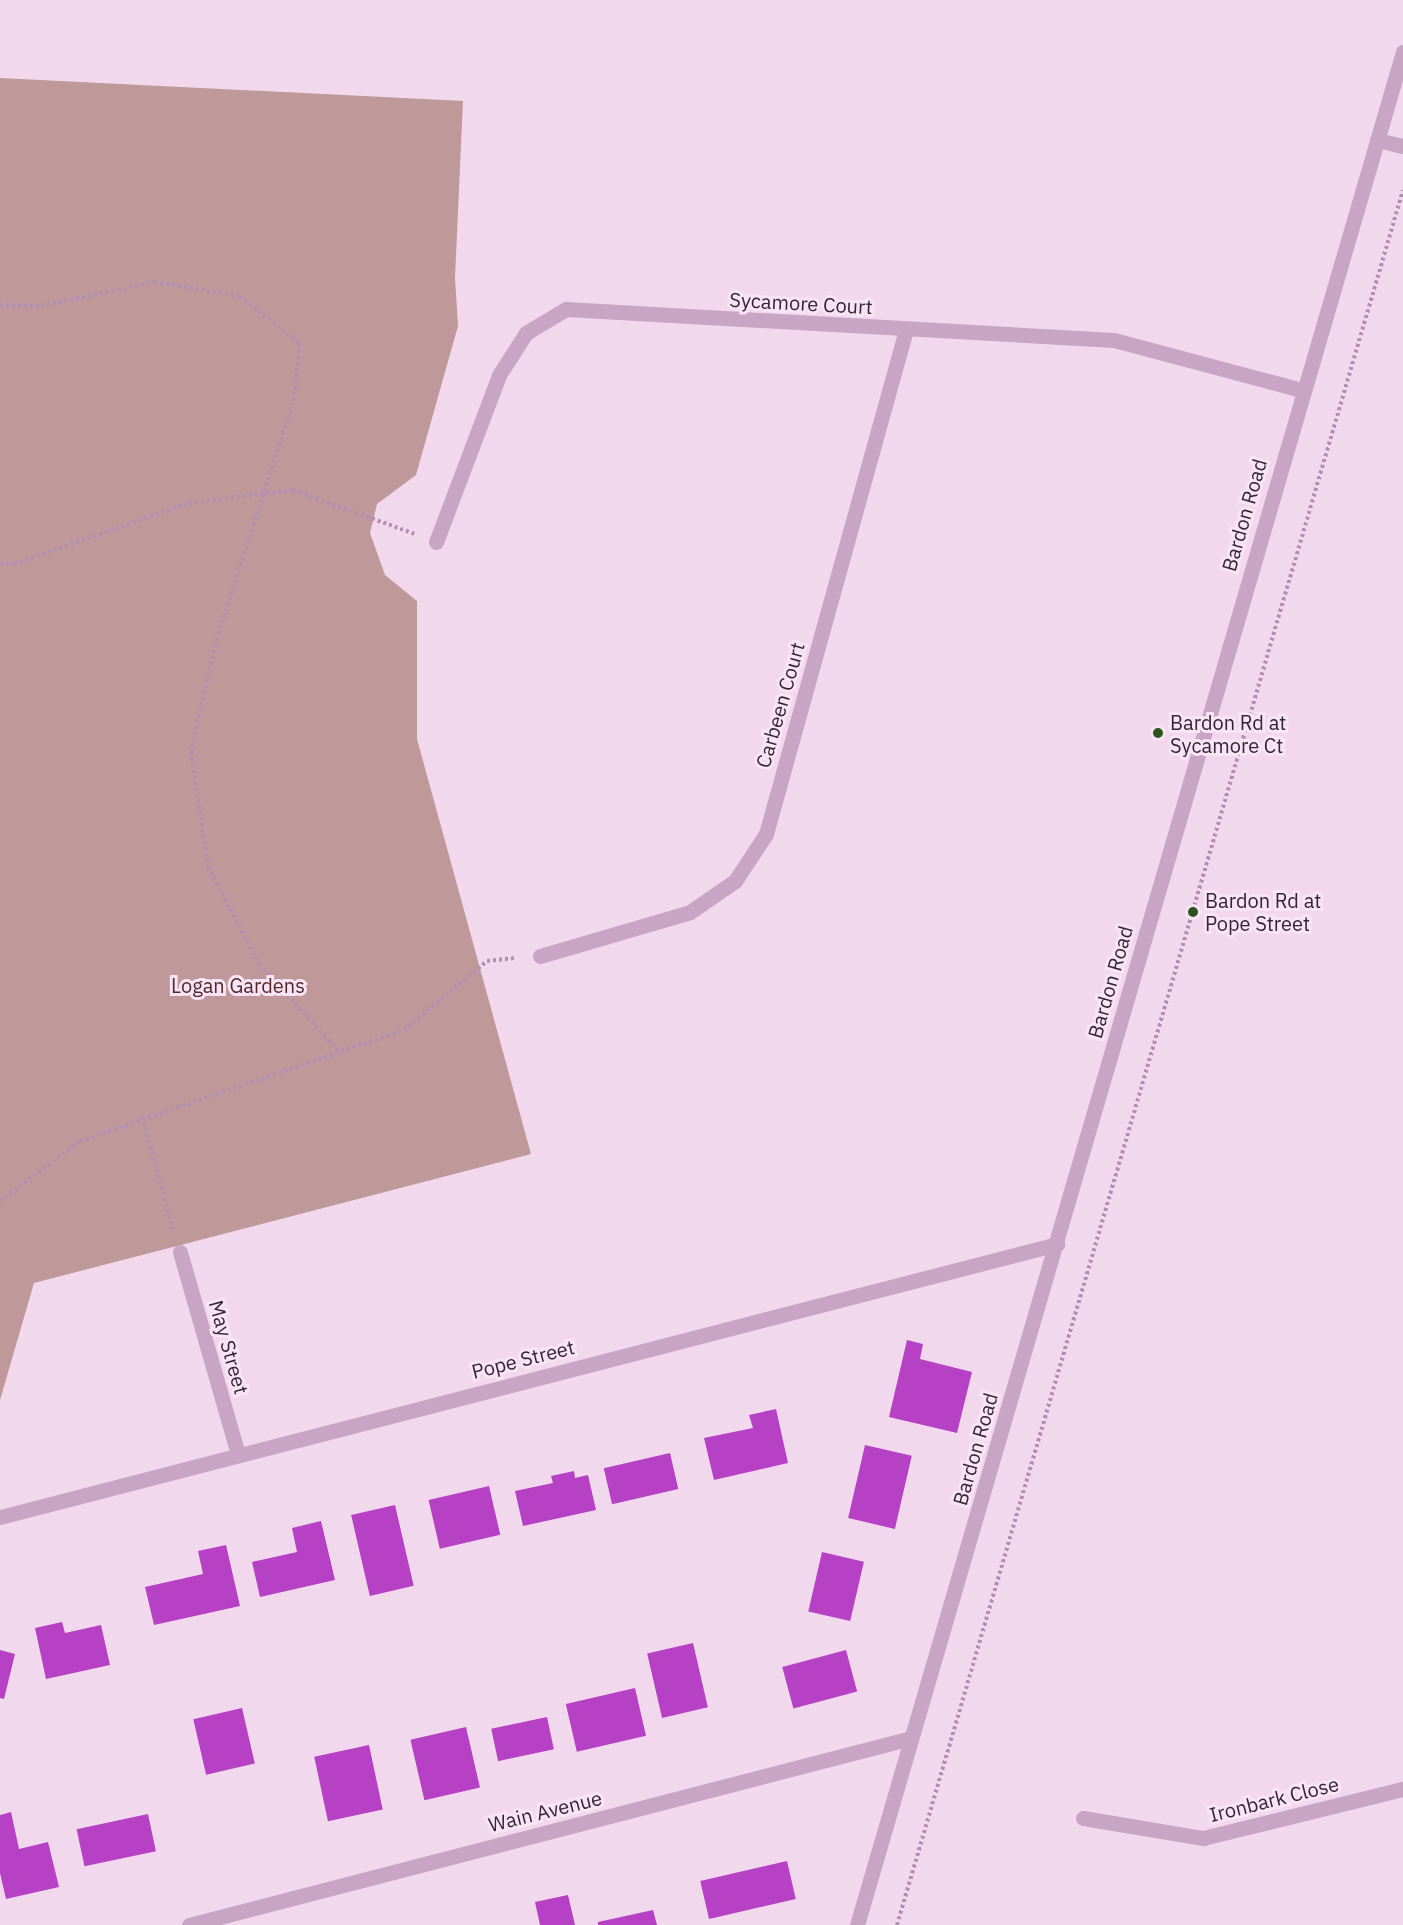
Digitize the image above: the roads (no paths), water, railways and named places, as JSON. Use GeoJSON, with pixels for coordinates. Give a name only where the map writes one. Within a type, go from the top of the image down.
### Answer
{"type":"FeatureCollection","features":[{"type":"Feature","properties":{"kind":"street","name":"Bardon Road"},"geometry":{"type":"LineString","coordinates":[[857,1925],[1057,1244],[1302,390],[1403,51]]}},
{"type":"Feature","properties":{"kind":"street"},"geometry":{"type":"LineString","coordinates":[[1377,140],[1403,146]]}},
{"type":"Feature","properties":{"kind":"street","name":"Sycamore Court"},"geometry":{"type":"LineString","coordinates":[[436,542],[499,375],[526,333],[566,309],[1114,340],[1302,390]]}},
{"type":"Feature","properties":{"kind":"street","name":"Carbeen Court"},"geometry":{"type":"LineString","coordinates":[[540,956],[690,912],[735,881],[766,834],[906,330]]}},
{"type":"Feature","properties":{"kind":"street","name":"Pope Street"},"geometry":{"type":"LineString","coordinates":[[0,1517],[1057,1244]]}},
{"type":"Feature","properties":{"kind":"street","name":"May Street"},"geometry":{"type":"LineString","coordinates":[[180,1252],[238,1454]]}},
{"type":"Feature","properties":{"kind":"street","name":"Wain Avenue"},"geometry":{"type":"LineString","coordinates":[[189,1925],[911,1738]]}},
{"type":"Feature","properties":{"kind":"street","name":"Ironbark Close"},"geometry":{"type":"LineString","coordinates":[[1083,1818],[1203,1838],[1403,1789]]}},
{"type":"Feature","properties":{"kind":"place","name":"Bardon Rd at Sycamore Ct"},"geometry":{"type":"Point","coordinates":[1158,733]}},
{"type":"Feature","properties":{"kind":"place","name":"Bardon Rd at Pope Street"},"geometry":{"type":"Point","coordinates":[1193,912]}},
{"type":"Feature","properties":{"kind":"park label","name":"Logan Gardens"},"geometry":{"type":"Point","coordinates":[238,985]}}]}
